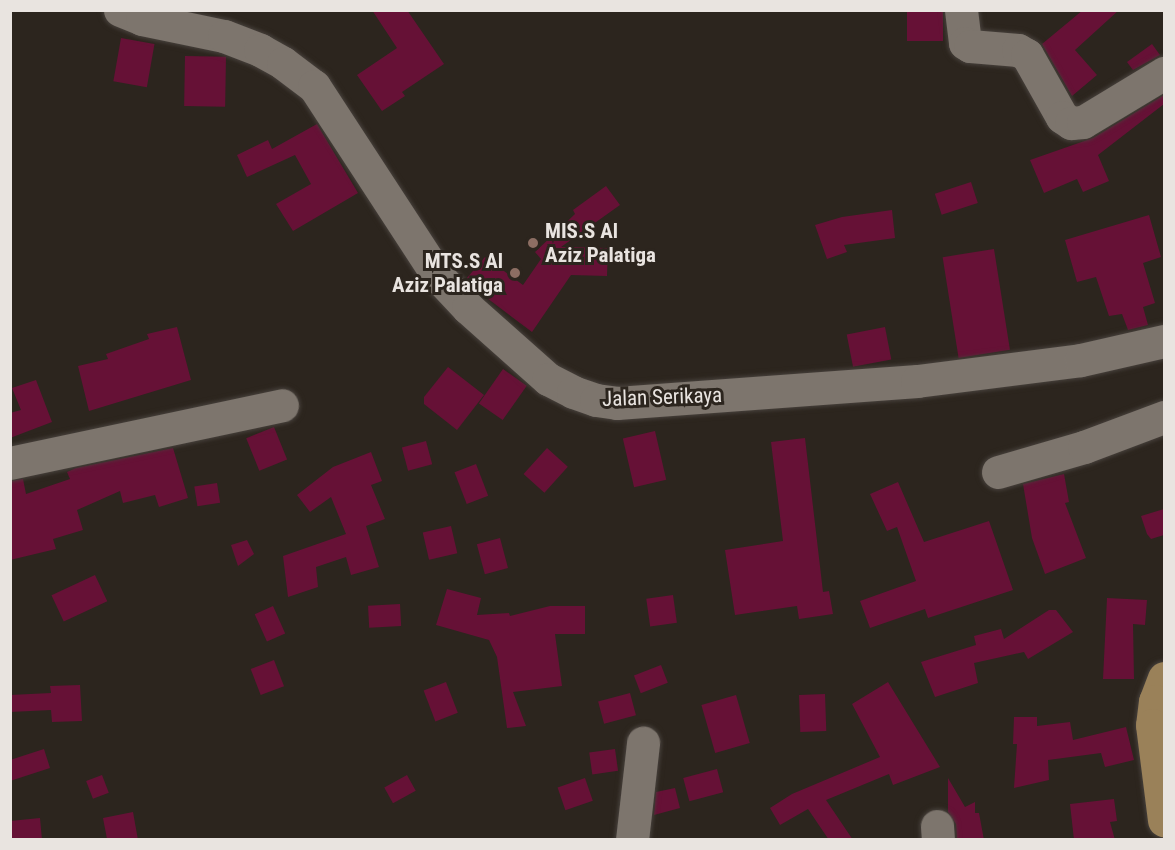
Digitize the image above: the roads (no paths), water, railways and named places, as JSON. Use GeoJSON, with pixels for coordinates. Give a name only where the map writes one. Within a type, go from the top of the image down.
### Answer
{"type":"FeatureCollection","features":[{"type":"Feature","properties":{"kind":"main road"},"geometry":{"type":"LineString","coordinates":[[1164,678],[1155,701],[1152,725],[1164,820]]}},
{"type":"Feature","properties":{"kind":"street","name":"Jalan Serikaya"},"geometry":{"type":"LineString","coordinates":[[120,10],[142,19],[224,36],[283,63],[314,86],[437,275],[468,308],[548,378],[573,392],[596,400],[617,403],[917,381],[1081,360],[1164,340]]}},
{"type":"Feature","properties":{"kind":"street"},"geometry":{"type":"LineString","coordinates":[[961,10],[965,43],[970,46],[1018,50],[1027,55],[1062,117],[1071,123],[1083,122],[1164,73]]}},
{"type":"Feature","properties":{"kind":"street"},"geometry":{"type":"LineString","coordinates":[[10,463],[282,405]]}},
{"type":"Feature","properties":{"kind":"street"},"geometry":{"type":"LineString","coordinates":[[998,472],[1084,447],[1164,417]]}},
{"type":"Feature","properties":{"kind":"street"},"geometry":{"type":"LineString","coordinates":[[632,840],[643,742]]}},
{"type":"Feature","properties":{"kind":"place","name":"MIS.S Al Aziz Palatiga"},"geometry":{"type":"Point","coordinates":[533,243]}},
{"type":"Feature","properties":{"kind":"place","name":"MTS.S Al Aziz Palatiga"},"geometry":{"type":"Point","coordinates":[515,273]}}]}
